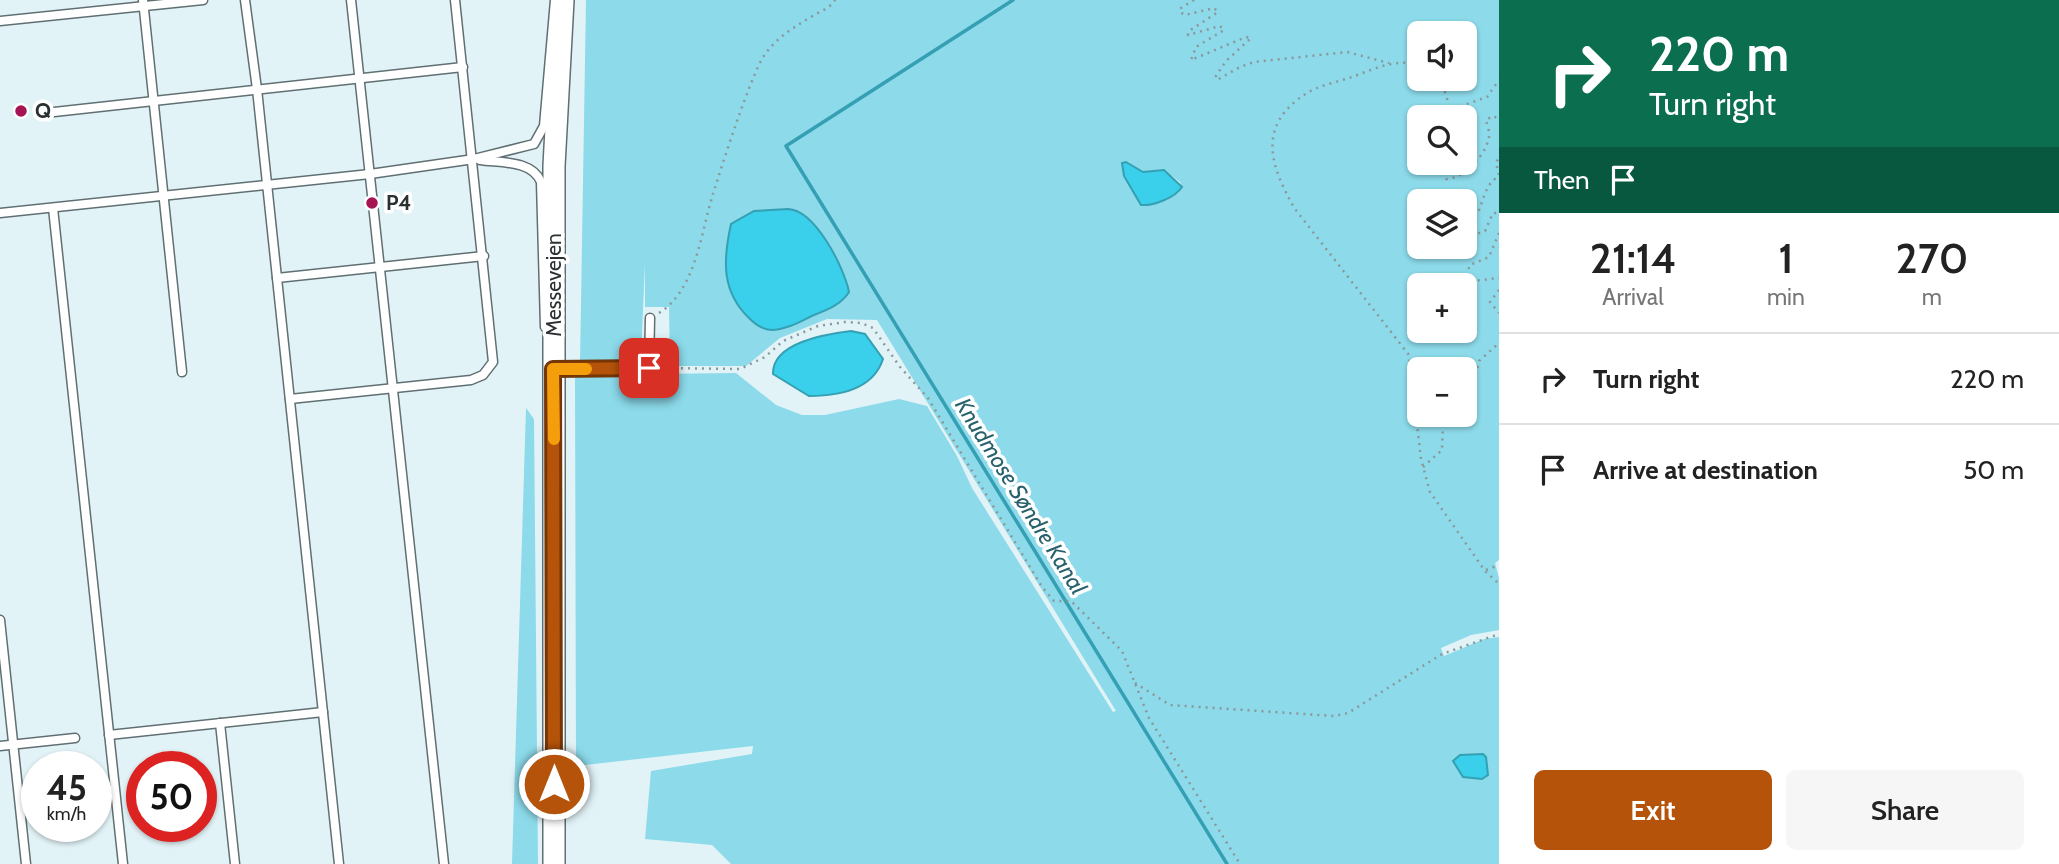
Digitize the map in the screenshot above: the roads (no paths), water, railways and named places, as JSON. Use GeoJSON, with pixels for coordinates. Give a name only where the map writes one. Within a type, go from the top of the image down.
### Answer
{"type":"FeatureCollection","features":[{"type":"Feature","properties":{"kind":"main road","name":"Messevejen"},"geometry":{"type":"LineString","coordinates":[[554,864],[554,166],[564,0]]}},
{"type":"Feature","properties":{"kind":"lane"},"geometry":{"type":"LineString","coordinates":[[0,21],[143,3],[202,0]]}},
{"type":"Feature","properties":{"kind":"lane"},"geometry":{"type":"LineString","coordinates":[[245,0],[257,89],[339,864]]}},
{"type":"Feature","properties":{"kind":"lane"},"geometry":{"type":"LineString","coordinates":[[351,0],[444,864]]}},
{"type":"Feature","properties":{"kind":"lane"},"geometry":{"type":"LineString","coordinates":[[290,399],[471,380],[489,370],[494,352],[456,0]]}},
{"type":"Feature","properties":{"kind":"lane"},"geometry":{"type":"LineString","coordinates":[[0,214],[370,174],[474,159],[534,144],[544,126],[555,0]]}},
{"type":"Feature","properties":{"kind":"lane"},"geometry":{"type":"LineString","coordinates":[[143,3],[182,372]]}},
{"type":"Feature","properties":{"kind":"lane"},"geometry":{"type":"LineString","coordinates":[[45,113],[463,67]]}},
{"type":"Feature","properties":{"kind":"lane"},"geometry":{"type":"LineString","coordinates":[[474,159],[529,167],[538,174],[541,182],[542,312],[553,369],[649,368],[650,318]]}},
{"type":"Feature","properties":{"kind":"lane"},"geometry":{"type":"LineString","coordinates":[[53,208],[123,864]]}},
{"type":"Feature","properties":{"kind":"lane"},"geometry":{"type":"LineString","coordinates":[[277,278],[484,256]]}},
{"type":"Feature","properties":{"kind":"lane"},"geometry":{"type":"LineString","coordinates":[[0,620],[26,864]]}},
{"type":"Feature","properties":{"kind":"lane"},"geometry":{"type":"LineString","coordinates":[[109,735],[323,712]]}},
{"type":"Feature","properties":{"kind":"lane"},"geometry":{"type":"LineString","coordinates":[[220,723],[235,864]]}},
{"type":"Feature","properties":{"kind":"lane"},"geometry":{"type":"LineString","coordinates":[[0,746],[75,738]]}},
{"type":"Feature","properties":{"kind":"waterway","name":"Knudmose Søndre Kanal"},"geometry":{"type":"LineString","coordinates":[[1013,0],[786,146],[1227,864]]}},
{"type":"Feature","properties":{"kind":"place","name":"Q"},"geometry":{"type":"Point","coordinates":[21,111]}},
{"type":"Feature","properties":{"kind":"place","name":"P4"},"geometry":{"type":"Point","coordinates":[372,203]}}]}
